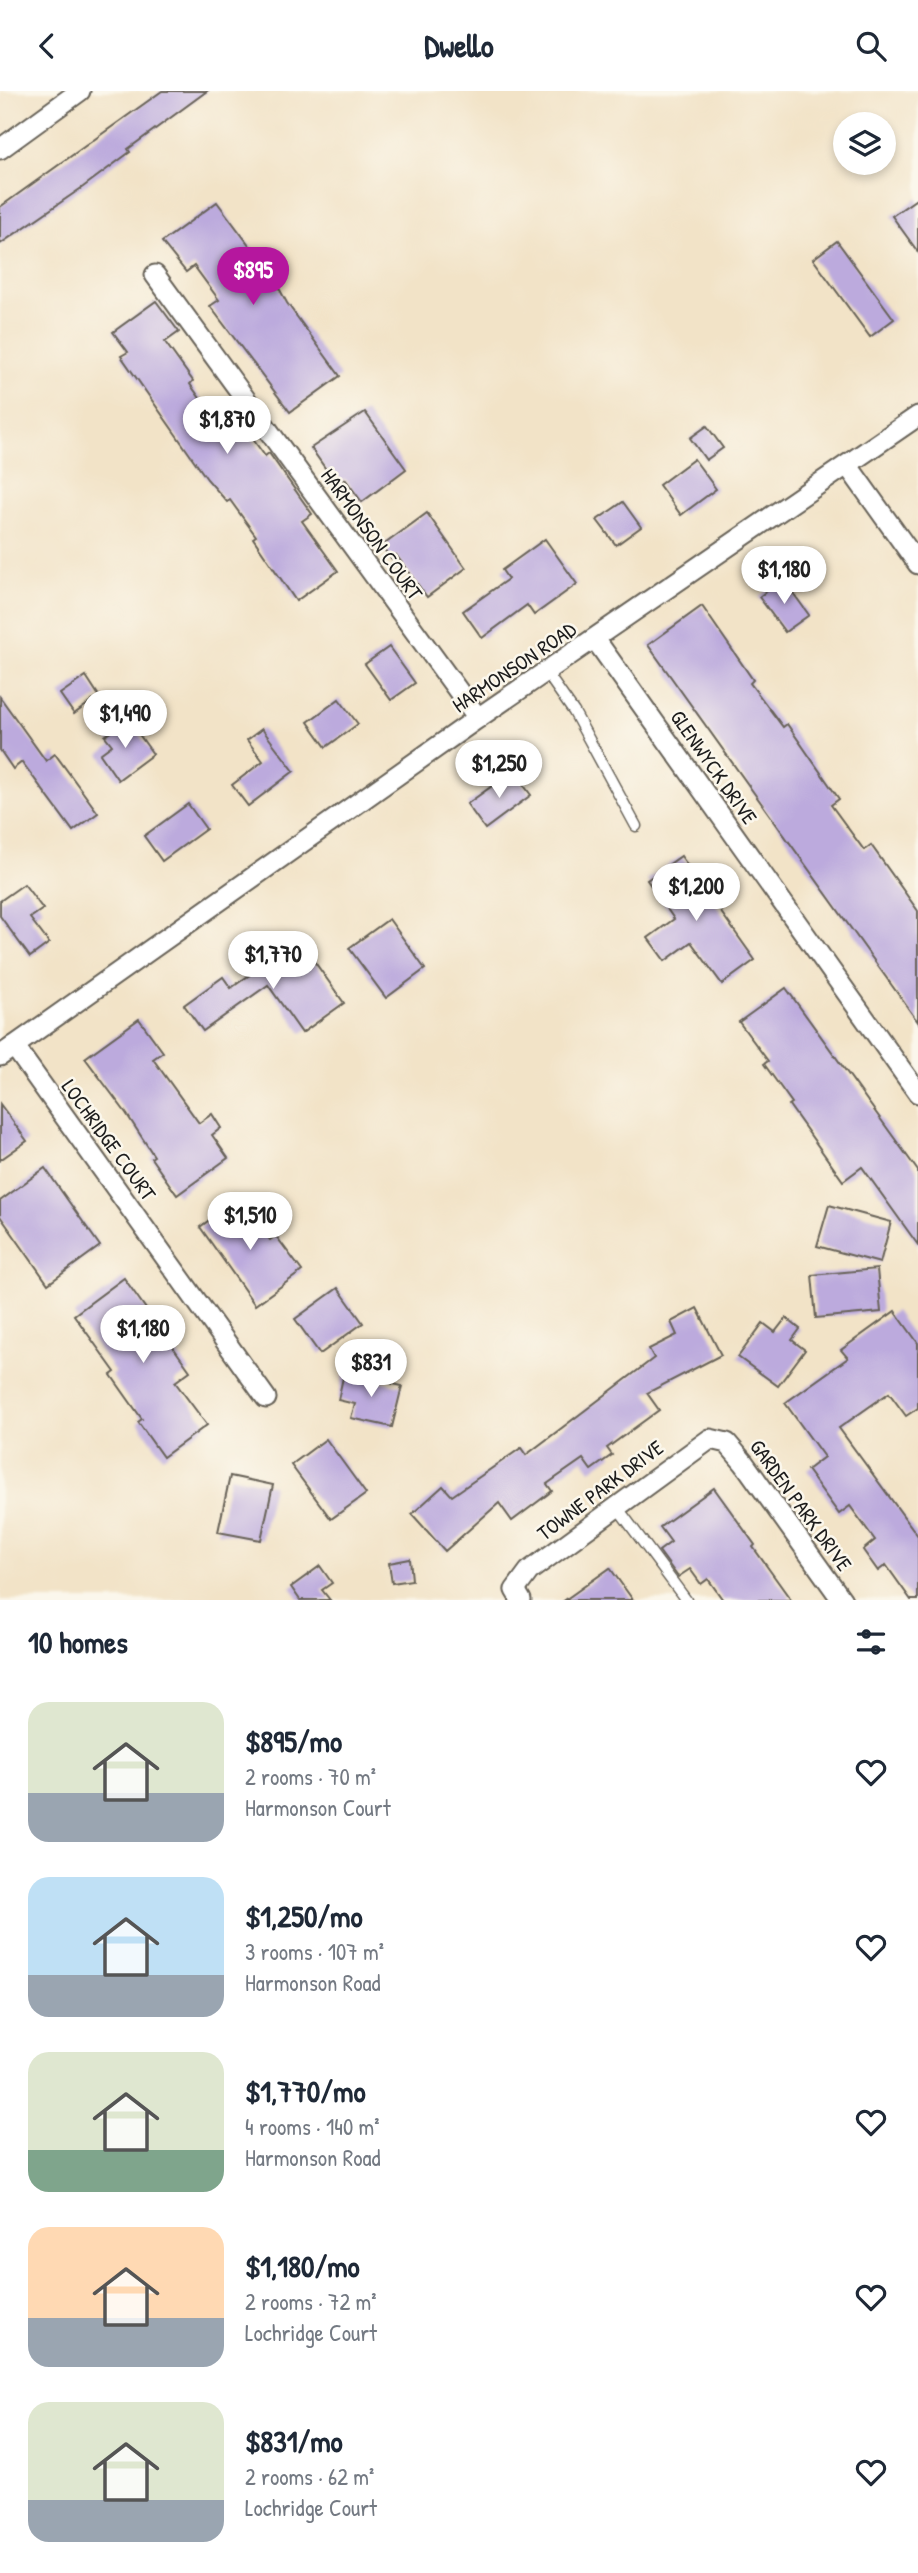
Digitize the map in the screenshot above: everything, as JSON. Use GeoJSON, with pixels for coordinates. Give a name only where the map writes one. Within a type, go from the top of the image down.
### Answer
{"type":"FeatureCollection","features":[{"type":"Feature","properties":{"kind":"street"},"geometry":{"type":"LineString","coordinates":[[0,149],[80,91]]}},
{"type":"Feature","properties":{"kind":"street","name":"HARMONSON COURT"},"geometry":{"type":"LineString","coordinates":[[155,275],[478,719]]}},
{"type":"Feature","properties":{"kind":"street","name":"HARMONSON ROAD"},"geometry":{"type":"LineString","coordinates":[[7,1051],[478,719],[848,467],[918,416]]}},
{"type":"Feature","properties":{"kind":"street"},"geometry":{"type":"LineString","coordinates":[[848,467],[918,564]]}},
{"type":"Feature","properties":{"kind":"street","name":"GLENWYCK DRIVE"},"geometry":{"type":"LineString","coordinates":[[595,639],[918,1093]]}},
{"type":"Feature","properties":{"kind":"street","name":"LOCHRIDGE COURT"},"geometry":{"type":"LineString","coordinates":[[7,1051],[266,1398]]}},
{"type":"Feature","properties":{"kind":"street","name":"TOWNE PARK DRIVE"},"geometry":{"type":"LineString","coordinates":[[518,1595],[529,1571],[693,1448],[710,1439],[720,1440]]}},
{"type":"Feature","properties":{"kind":"street","name":"GARDEN PARK DRIVE"},"geometry":{"type":"LineString","coordinates":[[720,1440],[727,1443],[744,1463],[842,1600]]}},
{"type":"Feature","properties":{"kind":"lane"},"geometry":{"type":"LineString","coordinates":[[546,672],[574,712],[636,826]]}},
{"type":"Feature","properties":{"kind":"lane"},"geometry":{"type":"LineString","coordinates":[[617,1507],[686,1600]]}},
{"type":"Feature","properties":{"kind":"building"},"geometry":{"type":"Polygon","coordinates":[[[162,91],[207,91],[128,149],[130,152],[83,187],[0,244],[0,207],[162,91]]]}},
{"type":"Feature","properties":{"kind":"building"},"geometry":{"type":"Polygon","coordinates":[[[918,198],[918,252],[892,216],[918,198]]]}},
{"type":"Feature","properties":{"kind":"building"},"geometry":{"type":"Polygon","coordinates":[[[217,202],[273,277],[287,303],[340,376],[290,412],[210,306],[219,300],[194,266],[186,272],[162,242],[217,202]]]}},
{"type":"Feature","properties":{"kind":"building"},"geometry":{"type":"Polygon","coordinates":[[[837,241],[894,319],[870,337],[813,259],[837,241]]]}},
{"type":"Feature","properties":{"kind":"building"},"geometry":{"type":"Polygon","coordinates":[[[156,301],[179,332],[165,342],[193,381],[190,384],[216,421],[226,413],[241,435],[247,431],[265,456],[269,453],[312,514],[302,521],[338,571],[296,601],[253,538],[256,536],[230,500],[227,502],[207,479],[121,356],[128,352],[113,332],[156,301]]]}},
{"type":"Feature","properties":{"kind":"building"},"geometry":{"type":"Polygon","coordinates":[[[365,412],[406,469],[362,502],[345,479],[337,485],[311,448],[365,412]]]}},
{"type":"Feature","properties":{"kind":"building"},"geometry":{"type":"Polygon","coordinates":[[[707,426],[723,448],[706,460],[690,438],[707,426]]]}},
{"type":"Feature","properties":{"kind":"building"},"geometry":{"type":"Polygon","coordinates":[[[694,459],[716,489],[681,515],[659,485],[694,459]]]}},
{"type":"Feature","properties":{"kind":"building"},"geometry":{"type":"Polygon","coordinates":[[[623,502],[641,527],[616,545],[597,520],[623,502]]]}},
{"type":"Feature","properties":{"kind":"building"},"geometry":{"type":"Polygon","coordinates":[[[427,513],[466,568],[427,597],[396,555],[391,559],[382,546],[427,513]]]}},
{"type":"Feature","properties":{"kind":"building"},"geometry":{"type":"Polygon","coordinates":[[[545,539],[577,584],[534,615],[527,605],[482,638],[463,611],[508,579],[502,570],[545,539]]]}},
{"type":"Feature","properties":{"kind":"building"},"geometry":{"type":"Polygon","coordinates":[[[783,579],[809,615],[785,632],[759,597],[783,579]]]}},
{"type":"Feature","properties":{"kind":"building"},"geometry":{"type":"Polygon","coordinates":[[[702,606],[753,680],[750,683],[783,727],[787,724],[839,799],[831,805],[864,850],[871,845],[918,911],[918,1022],[648,645],[702,606]]]}},
{"type":"Feature","properties":{"kind":"building"},"geometry":{"type":"Polygon","coordinates":[[[389,647],[415,683],[391,700],[365,664],[389,647]]]}},
{"type":"Feature","properties":{"kind":"building"},"geometry":{"type":"Polygon","coordinates":[[[86,676],[99,696],[74,714],[60,694],[86,676]]]}},
{"type":"Feature","properties":{"kind":"building"},"geometry":{"type":"Polygon","coordinates":[[[0,697],[46,761],[55,754],[98,813],[73,831],[22,762],[13,769],[0,750],[0,697]]]}},
{"type":"Feature","properties":{"kind":"building"},"geometry":{"type":"Polygon","coordinates":[[[339,699],[358,724],[326,747],[308,722],[339,699]]]}},
{"type":"Feature","properties":{"kind":"building"},"geometry":{"type":"Polygon","coordinates":[[[128,719],[153,754],[118,780],[100,754],[112,745],[105,736],[128,719]]]}},
{"type":"Feature","properties":{"kind":"building"},"geometry":{"type":"Polygon","coordinates":[[[262,729],[294,771],[248,806],[232,785],[263,761],[247,740],[262,729]]]}},
{"type":"Feature","properties":{"kind":"building"},"geometry":{"type":"Polygon","coordinates":[[[513,771],[531,795],[485,829],[467,804],[513,771]]]}},
{"type":"Feature","properties":{"kind":"building"},"geometry":{"type":"Polygon","coordinates":[[[188,804],[206,829],[162,861],[144,836],[188,804]]]}},
{"type":"Feature","properties":{"kind":"building"},"geometry":{"type":"Polygon","coordinates":[[[681,856],[755,960],[722,984],[691,942],[665,961],[648,938],[674,919],[647,880],[681,856]]]}},
{"type":"Feature","properties":{"kind":"building"},"geometry":{"type":"Polygon","coordinates":[[[24,884],[43,909],[30,918],[49,943],[30,957],[0,916],[0,901],[24,884]]]}},
{"type":"Feature","properties":{"kind":"building"},"geometry":{"type":"Polygon","coordinates":[[[389,919],[425,969],[386,998],[349,948],[389,919]]]}},
{"type":"Feature","properties":{"kind":"building"},"geometry":{"type":"Polygon","coordinates":[[[299,940],[344,1003],[302,1033],[268,985],[203,1031],[184,1005],[223,977],[231,988],[299,940]]]}},
{"type":"Feature","properties":{"kind":"building"},"geometry":{"type":"Polygon","coordinates":[[[786,988],[918,1171],[918,1245],[862,1167],[843,1181],[789,1105],[792,1103],[764,1064],[768,1061],[739,1022],[786,988]]]}},
{"type":"Feature","properties":{"kind":"building"},"geometry":{"type":"Polygon","coordinates":[[[139,1019],[163,1052],[153,1059],[199,1123],[212,1114],[221,1128],[212,1135],[228,1158],[177,1195],[151,1158],[154,1156],[126,1113],[85,1058],[139,1019]]]}},
{"type":"Feature","properties":{"kind":"building"},"geometry":{"type":"Polygon","coordinates":[[[0,1104],[27,1141],[0,1160],[0,1104]]]}},
{"type":"Feature","properties":{"kind":"building"},"geometry":{"type":"Polygon","coordinates":[[[45,1168],[100,1246],[48,1284],[0,1216],[0,1201],[45,1168]]]}},
{"type":"Feature","properties":{"kind":"building"},"geometry":{"type":"Polygon","coordinates":[[[239,1198],[270,1240],[276,1236],[302,1271],[255,1305],[200,1227],[239,1198]]]}},
{"type":"Feature","properties":{"kind":"building"},"geometry":{"type":"Polygon","coordinates":[[[829,1205],[891,1222],[880,1263],[817,1246],[829,1205]]]}},
{"type":"Feature","properties":{"kind":"building"},"geometry":{"type":"Polygon","coordinates":[[[877,1269],[881,1312],[816,1318],[812,1275],[877,1269]]]}},
{"type":"Feature","properties":{"kind":"building"},"geometry":{"type":"Polygon","coordinates":[[[124,1278],[190,1371],[175,1382],[207,1425],[163,1457],[138,1422],[142,1419],[111,1375],[115,1372],[74,1315],[124,1278]]]}},
{"type":"Feature","properties":{"kind":"building"},"geometry":{"type":"Polygon","coordinates":[[[338,1288],[363,1323],[320,1354],[295,1319],[338,1288]]]}},
{"type":"Feature","properties":{"kind":"building"},"geometry":{"type":"Polygon","coordinates":[[[697,1308],[721,1355],[647,1393],[659,1410],[607,1448],[612,1455],[591,1470],[583,1459],[547,1484],[552,1491],[512,1521],[499,1503],[445,1551],[412,1514],[443,1486],[452,1496],[521,1448],[526,1455],[654,1358],[649,1349],[677,1335],[671,1322],[697,1308]]]}},
{"type":"Feature","properties":{"kind":"building"},"geometry":{"type":"Polygon","coordinates":[[[895,1311],[918,1343],[918,1408],[906,1416],[889,1393],[839,1428],[918,1536],[918,1600],[911,1600],[886,1565],[878,1571],[863,1550],[875,1540],[850,1506],[839,1514],[807,1470],[824,1457],[785,1403],[848,1358],[841,1350],[895,1311]]]}},
{"type":"Feature","properties":{"kind":"building"},"geometry":{"type":"Polygon","coordinates":[[[786,1318],[800,1329],[792,1340],[805,1350],[778,1386],[738,1357],[763,1323],[775,1332],[786,1318]]]}},
{"type":"Feature","properties":{"kind":"building"},"geometry":{"type":"Polygon","coordinates":[[[344,1373],[402,1386],[392,1427],[351,1418],[355,1404],[338,1400],[344,1373]]]}},
{"type":"Feature","properties":{"kind":"building"},"geometry":{"type":"Polygon","coordinates":[[[326,1439],[366,1494],[331,1519],[291,1465],[326,1439]]]}},
{"type":"Feature","properties":{"kind":"building"},"geometry":{"type":"Polygon","coordinates":[[[230,1476],[273,1485],[261,1540],[218,1532],[230,1476]]]}},
{"type":"Feature","properties":{"kind":"building"},"geometry":{"type":"Polygon","coordinates":[[[714,1488],[791,1600],[723,1600],[708,1579],[701,1584],[690,1569],[678,1577],[659,1551],[671,1542],[660,1527],[714,1488]]]}},
{"type":"Feature","properties":{"kind":"building"},"geometry":{"type":"Polygon","coordinates":[[[410,1559],[412,1580],[392,1583],[389,1563],[410,1559]]]}},
{"type":"Feature","properties":{"kind":"building"},"geometry":{"type":"Polygon","coordinates":[[[320,1566],[332,1583],[322,1590],[330,1600],[300,1600],[291,1587],[320,1566]]]}},
{"type":"Feature","properties":{"kind":"building"},"geometry":{"type":"Polygon","coordinates":[[[610,1568],[633,1600],[565,1600],[610,1568]]]}}]}
